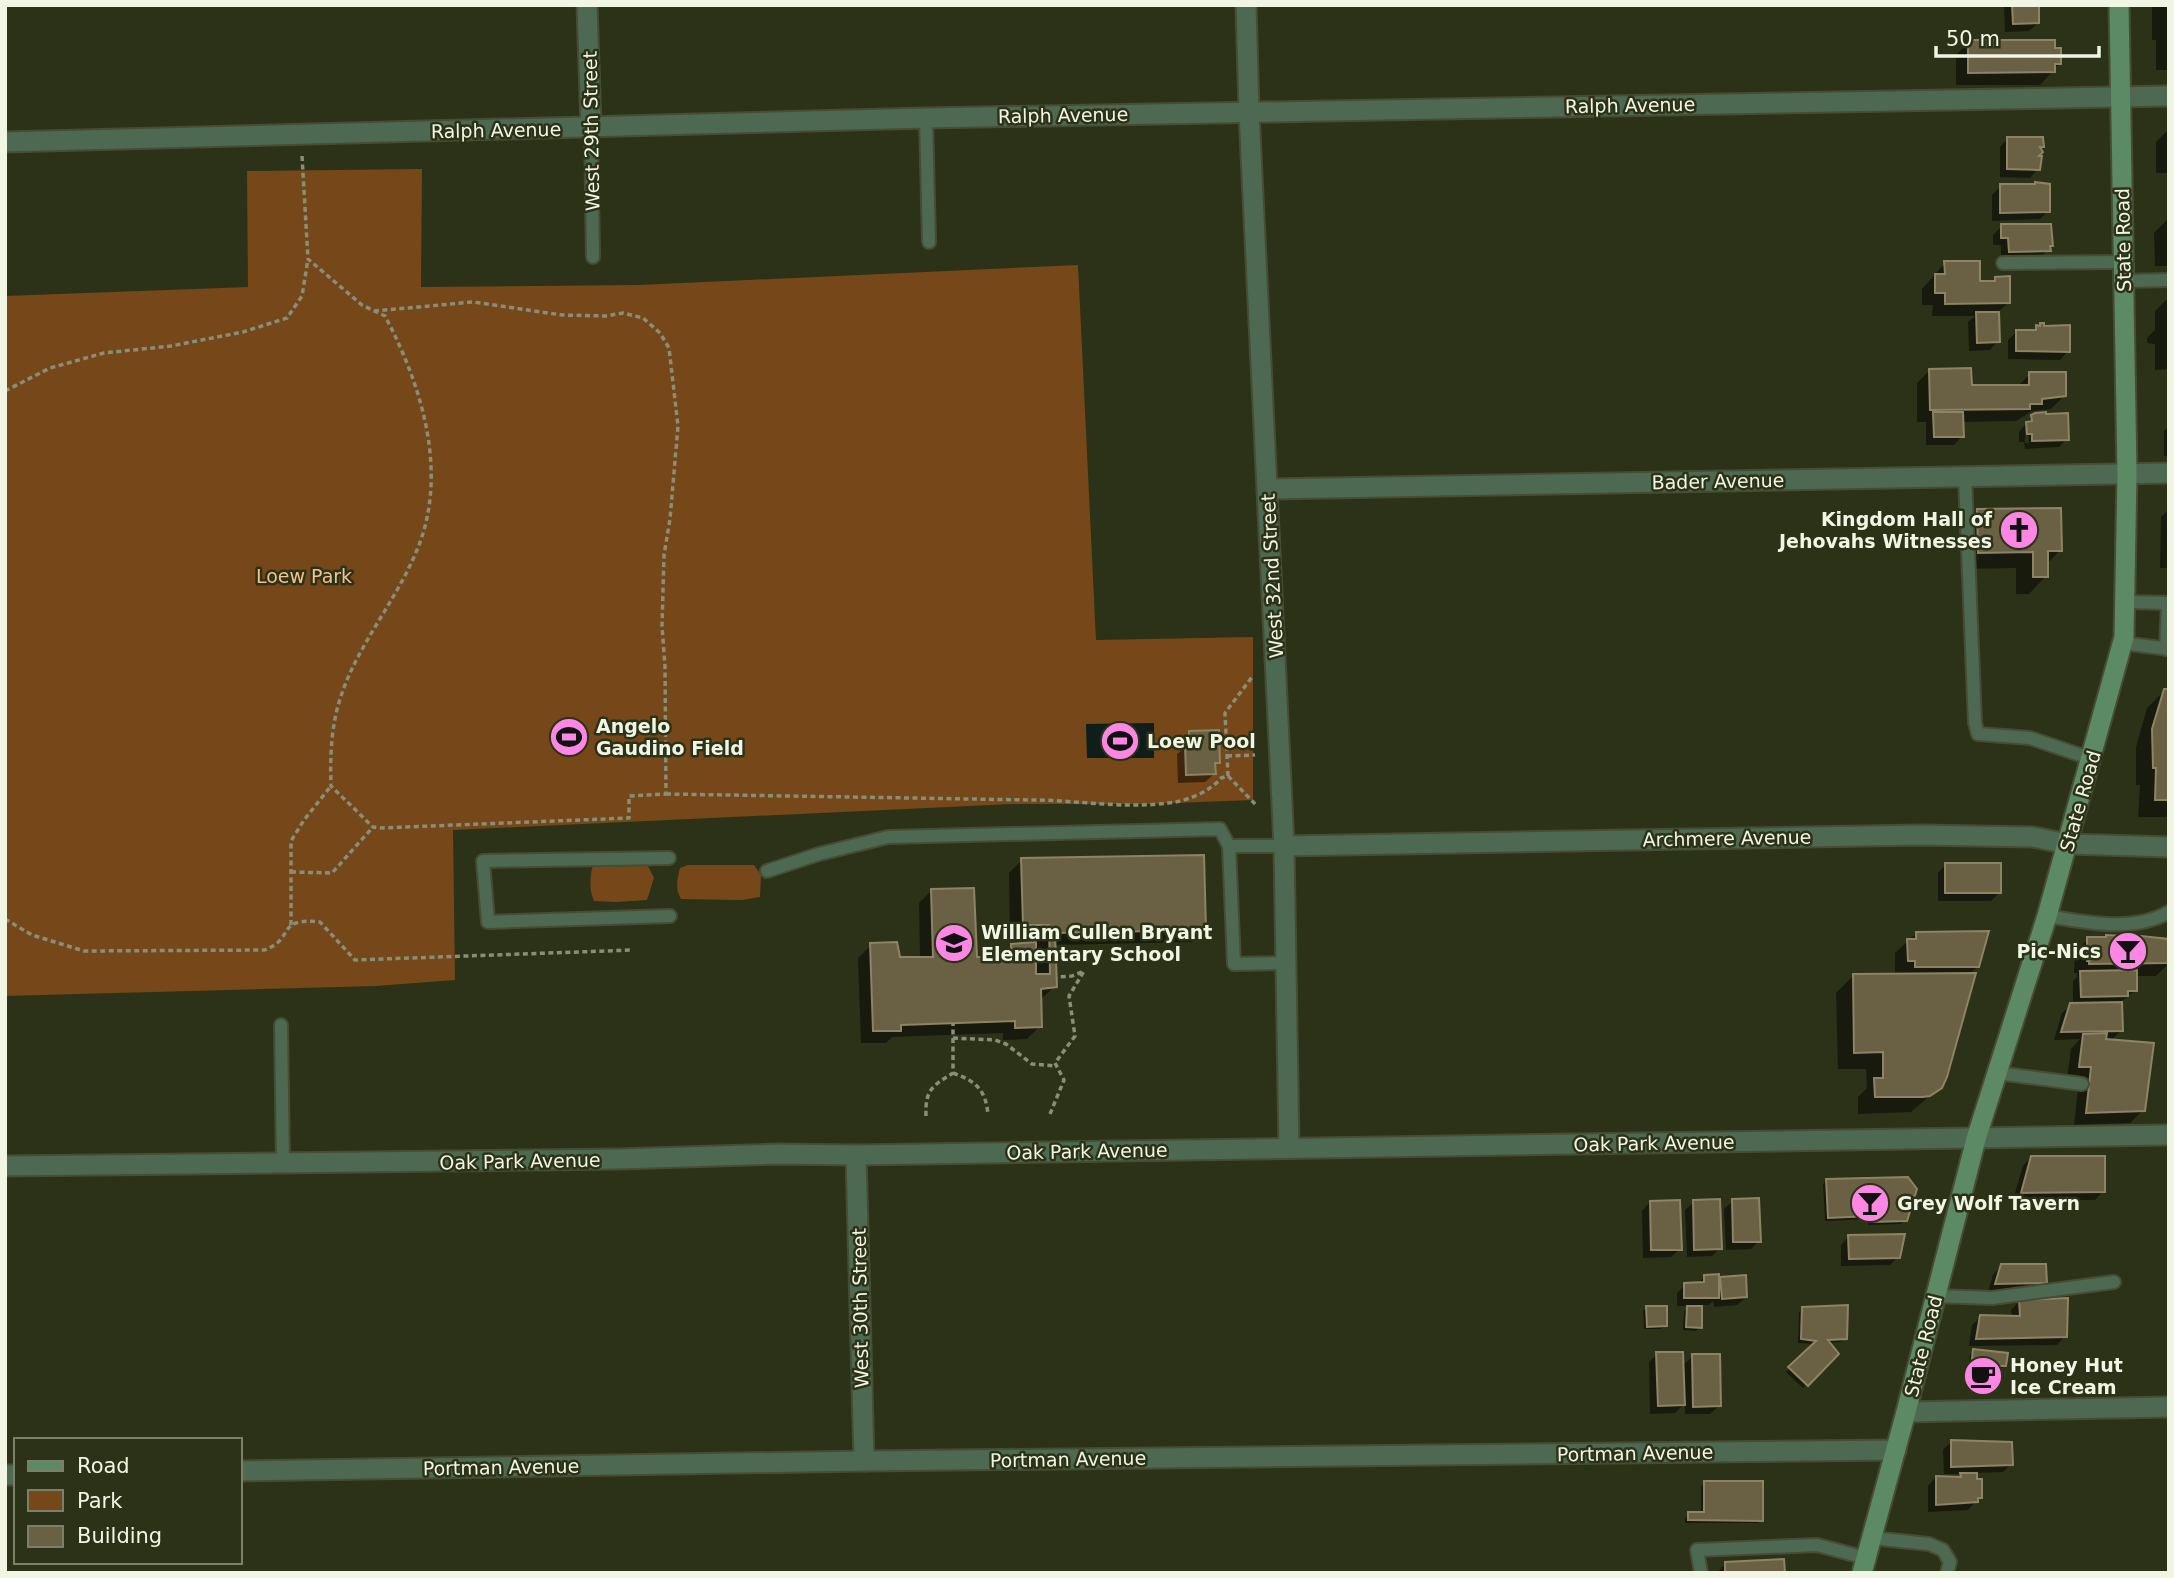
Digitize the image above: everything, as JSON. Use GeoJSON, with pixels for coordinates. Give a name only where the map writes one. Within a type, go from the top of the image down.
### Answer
{"type":"FeatureCollection","features":[{"type":"Feature","properties":{"kind":"main road","name":"State Road"},"geometry":{"type":"LineString","coordinates":[[1864,1566],[1976,1139],[2047,916],[2122,643],[2127,474],[2119,5]]}},
{"type":"Feature","properties":{"kind":"street","name":"West 29th Street"},"geometry":{"type":"LineString","coordinates":[[587,5],[591,127]]}},
{"type":"Feature","properties":{"kind":"street","name":"West 32nd Street"},"geometry":{"type":"LineString","coordinates":[[1246,5],[1284,846],[1289,1148]]}},
{"type":"Feature","properties":{"kind":"street","name":"Ralph Avenue"},"geometry":{"type":"LineString","coordinates":[[5,142],[926,118],[2169,96]]}},
{"type":"Feature","properties":{"kind":"street","name":"Bader Avenue"},"geometry":{"type":"LineString","coordinates":[[1268,489],[2169,473]]}},
{"type":"Feature","properties":{"kind":"street","name":"Archmere Avenue"},"geometry":{"type":"LineString","coordinates":[[1284,846],[1921,835],[2032,837],[2068,844],[2169,847]]}},
{"type":"Feature","properties":{"kind":"street","name":"Oak Park Avenue"},"geometry":{"type":"LineString","coordinates":[[5,1166],[2169,1135]]}},
{"type":"Feature","properties":{"kind":"street","name":"West 30th Street"},"geometry":{"type":"LineString","coordinates":[[856,1155],[864,1461]]}},
{"type":"Feature","properties":{"kind":"street"},"geometry":{"type":"LineString","coordinates":[[1906,1412],[2169,1407]]}},
{"type":"Feature","properties":{"kind":"street","name":"Portman Avenue"},"geometry":{"type":"LineString","coordinates":[[242,1471],[1896,1450]]}},
{"type":"Feature","properties":{"kind":"lane"},"geometry":{"type":"LineString","coordinates":[[926,118],[929,243]]}},
{"type":"Feature","properties":{"kind":"lane","name":"West 29th Street"},"geometry":{"type":"LineString","coordinates":[[591,127],[593,257]]}},
{"type":"Feature","properties":{"kind":"lane"},"geometry":{"type":"LineString","coordinates":[[2003,263],[2123,271],[2169,280]]}},
{"type":"Feature","properties":{"kind":"lane"},"geometry":{"type":"LineString","coordinates":[[1965,476],[1975,723],[1978,734],[2030,738],[2092,759]]}},
{"type":"Feature","properties":{"kind":"lane"},"geometry":{"type":"LineString","coordinates":[[2122,643],[2168,649],[2168,603],[2124,603]]}},
{"type":"Feature","properties":{"kind":"lane"},"geometry":{"type":"LineString","coordinates":[[767,871],[888,837],[1220,829],[1229,846],[1234,964],[1286,963]]}},
{"type":"Feature","properties":{"kind":"lane"},"geometry":{"type":"LineString","coordinates":[[1229,846],[1284,846]]}},
{"type":"Feature","properties":{"kind":"lane"},"geometry":{"type":"LineString","coordinates":[[669,858],[483,861],[488,922],[670,916]]}},
{"type":"Feature","properties":{"kind":"lane"},"geometry":{"type":"LineString","coordinates":[[2047,916],[2124,924],[2155,920],[2169,912]]}},
{"type":"Feature","properties":{"kind":"lane"},"geometry":{"type":"LineString","coordinates":[[281,1025],[283,1164]]}},
{"type":"Feature","properties":{"kind":"lane"},"geometry":{"type":"LineString","coordinates":[[1997,1073],[2082,1084]]}},
{"type":"Feature","properties":{"kind":"lane"},"geometry":{"type":"LineString","coordinates":[[1936,1296],[1992,1298],[2115,1282]]}},
{"type":"Feature","properties":{"kind":"lane"},"geometry":{"type":"LineString","coordinates":[[1872,1538],[1928,1544],[1943,1550],[1950,1562],[1947,1573]]}},
{"type":"Feature","properties":{"kind":"lane"},"geometry":{"type":"LineString","coordinates":[[1701,1573],[1697,1550],[1817,1545],[1864,1566]]}},
{"type":"Feature","properties":{"kind":"path"},"geometry":{"type":"LineString","coordinates":[[5,391],[50,368],[104,353],[171,346],[243,332],[287,318],[302,296],[308,259],[302,156]]}},
{"type":"Feature","properties":{"kind":"path"},"geometry":{"type":"LineString","coordinates":[[291,925],[291,841],[303,820],[331,786],[330,765],[337,707],[360,655],[392,601],[418,549],[432,495],[426,418],[397,338],[385,316],[362,305],[308,259]]}},
{"type":"Feature","properties":{"kind":"path"},"geometry":{"type":"LineString","coordinates":[[374,311],[473,302],[562,315],[606,316],[623,313],[643,317],[663,338],[669,348],[678,426],[664,555],[662,626],[666,794]]}},
{"type":"Feature","properties":{"kind":"path"},"geometry":{"type":"LineString","coordinates":[[1252,677],[1225,713],[1227,776],[1257,806]]}},
{"type":"Feature","properties":{"kind":"path"},"geometry":{"type":"LineString","coordinates":[[1227,756],[1255,755]]}},
{"type":"Feature","properties":{"kind":"path"},"geometry":{"type":"LineString","coordinates":[[291,872],[332,873],[373,827],[629,818],[629,796],[666,794],[1064,800],[1135,805],[1176,802],[1227,776]]}},
{"type":"Feature","properties":{"kind":"path"},"geometry":{"type":"LineString","coordinates":[[331,786],[373,827]]}},
{"type":"Feature","properties":{"kind":"path"},"geometry":{"type":"LineString","coordinates":[[5,919],[32,935],[84,951],[264,950],[276,946],[291,925],[300,919],[320,922],[355,960],[633,950]]}},
{"type":"Feature","properties":{"kind":"path"},"geometry":{"type":"LineString","coordinates":[[1050,1114],[1053,1101],[1064,1080],[1056,1066],[1058,1059],[1075,1035],[1069,996],[1084,971],[1072,976],[1057,977]]}},
{"type":"Feature","properties":{"kind":"path"},"geometry":{"type":"LineString","coordinates":[[953,1023],[953,1073]]}},
{"type":"Feature","properties":{"kind":"path"},"geometry":{"type":"LineString","coordinates":[[953,1038],[995,1040],[1006,1044],[1031,1064],[1056,1066]]}},
{"type":"Feature","properties":{"kind":"path"},"geometry":{"type":"LineString","coordinates":[[953,1073],[977,1084],[983,1092],[988,1115]]}},
{"type":"Feature","properties":{"kind":"path"},"geometry":{"type":"LineString","coordinates":[[926,1116],[926,1097],[929,1091],[953,1073]]}},
{"type":"Feature","properties":{"kind":"green space","name":"Loew Park"},"geometry":{"type":"Polygon","coordinates":[[[422,169],[421,287],[640,285],[1078,265],[1096,640],[1253,637],[1253,800],[1147,804],[1013,804],[453,830],[455,980],[376,986],[5,996],[5,296],[248,287],[247,171],[422,169]]]}},
{"type":"Feature","properties":{"kind":"green space"},"geometry":{"type":"Polygon","coordinates":[[[597,864],[647,864],[654,878],[647,900],[594,901],[590,881],[592,868],[597,864]]]}},
{"type":"Feature","properties":{"kind":"green space"},"geometry":{"type":"Polygon","coordinates":[[[688,865],[754,865],[761,875],[760,897],[742,900],[681,899],[677,888],[678,876],[680,868],[688,865]]]}},
{"type":"Feature","properties":{"kind":"water","name":"Loew Pool"},"geometry":{"type":"Polygon","coordinates":[[[1154,723],[1154,758],[1087,758],[1086,724],[1154,723]]]}},
{"type":"Feature","properties":{"kind":"building"},"geometry":{"type":"Polygon","coordinates":[[[2012,5],[2039,5],[2039,23],[2013,24],[2012,5]]]}},
{"type":"Feature","properties":{"kind":"building"},"geometry":{"type":"Polygon","coordinates":[[[1968,40],[2055,40],[2055,48],[2061,48],[2061,64],[2055,64],[2055,72],[1968,73],[1968,40]]]}},
{"type":"Feature","properties":{"kind":"building"},"geometry":{"type":"Polygon","coordinates":[[[2007,137],[2043,137],[2044,147],[2040,147],[2043,152],[2039,156],[2042,156],[2040,170],[2007,169],[2007,137]]]}},
{"type":"Feature","properties":{"kind":"building"},"geometry":{"type":"Polygon","coordinates":[[[2000,184],[2050,184],[2050,212],[2000,213],[2000,184]]]}},
{"type":"Feature","properties":{"kind":"building"},"geometry":{"type":"Polygon","coordinates":[[[2001,224],[2051,224],[2051,251],[2009,252],[2008,238],[2001,238],[2001,224]]]}},
{"type":"Feature","properties":{"kind":"building"},"geometry":{"type":"Polygon","coordinates":[[[1944,261],[1980,261],[1980,281],[1995,281],[1995,277],[2010,276],[2010,303],[1945,304],[1945,293],[1935,293],[1935,274],[1945,274],[1944,261]]]}},
{"type":"Feature","properties":{"kind":"building"},"geometry":{"type":"Polygon","coordinates":[[[1976,312],[1999,312],[2000,342],[1977,343],[1976,312]]]}},
{"type":"Feature","properties":{"kind":"building"},"geometry":{"type":"Polygon","coordinates":[[[2040,323],[2044,323],[2044,326],[2070,325],[2070,352],[2016,351],[2016,330],[2036,330],[2036,325],[2040,326],[2040,323]]]}},
{"type":"Feature","properties":{"kind":"building"},"geometry":{"type":"Polygon","coordinates":[[[1971,368],[1972,385],[2029,385],[2029,372],[2066,372],[2066,396],[2042,399],[2042,404],[2030,404],[2030,409],[1930,410],[1929,369],[1971,368]]]}},
{"type":"Feature","properties":{"kind":"building"},"geometry":{"type":"Polygon","coordinates":[[[1933,412],[1963,412],[1964,437],[1934,437],[1933,412]]]}},
{"type":"Feature","properties":{"kind":"building"},"geometry":{"type":"Polygon","coordinates":[[[2035,413],[2068,413],[2069,440],[2032,441],[2032,434],[2027,434],[2026,422],[2032,421],[2031,415],[2035,413]]]}},
{"type":"Feature","properties":{"kind":"building","name":"Kingdom Hall of Jehovahs Witnesses"},"geometry":{"type":"Polygon","coordinates":[[[2061,508],[2062,551],[2048,551],[2048,577],[2033,577],[2033,552],[1978,553],[1977,509],[2061,508]]]}},
{"type":"Feature","properties":{"kind":"building"},"geometry":{"type":"Polygon","coordinates":[[[2164,689],[2169,689],[2169,800],[2155,800],[2156,768],[2153,768],[2152,729],[2164,689]]]}},
{"type":"Feature","properties":{"kind":"building"},"geometry":{"type":"Polygon","coordinates":[[[1219,730],[1220,763],[1215,763],[1216,774],[1186,775],[1185,744],[1189,744],[1189,731],[1219,730]]]}},
{"type":"Feature","properties":{"kind":"building","name":"William Cullen Bryant Elementary School"},"geometry":{"type":"Polygon","coordinates":[[[1204,855],[1206,930],[1055,933],[1057,987],[1041,989],[1042,1027],[1015,1028],[1015,1021],[901,1025],[901,1031],[873,1031],[870,943],[897,942],[900,957],[933,957],[931,889],[974,888],[977,957],[1011,957],[1011,944],[1036,942],[1036,974],[1050,974],[1049,925],[1023,925],[1021,858],[1204,855]]]}},
{"type":"Feature","properties":{"kind":"building"},"geometry":{"type":"Polygon","coordinates":[[[1945,863],[2001,863],[2001,893],[1945,893],[1945,863]]]}},
{"type":"Feature","properties":{"kind":"building"},"geometry":{"type":"Polygon","coordinates":[[[1989,931],[1979,967],[1915,967],[1915,961],[1908,961],[1907,939],[1916,939],[1916,932],[1989,931]]]}},
{"type":"Feature","properties":{"kind":"building","name":"Pic-Nics"},"geometry":{"type":"Polygon","coordinates":[[[2106,935],[2169,939],[2169,963],[2089,964],[2087,937],[2106,935]]]}},
{"type":"Feature","properties":{"kind":"building"},"geometry":{"type":"Polygon","coordinates":[[[2137,970],[2137,991],[2128,991],[2128,996],[2081,997],[2080,971],[2137,970]]]}},
{"type":"Feature","properties":{"kind":"building"},"geometry":{"type":"Polygon","coordinates":[[[1976,973],[1942,1088],[1923,1097],[1875,1097],[1874,1078],[1883,1078],[1883,1052],[1854,1053],[1853,974],[1976,973]]]}},
{"type":"Feature","properties":{"kind":"building"},"geometry":{"type":"Polygon","coordinates":[[[2122,1002],[2123,1031],[2061,1032],[2070,1003],[2122,1002]]]}},
{"type":"Feature","properties":{"kind":"building"},"geometry":{"type":"Polygon","coordinates":[[[2107,1033],[2106,1039],[2154,1043],[2145,1111],[2086,1113],[2091,1067],[2079,1067],[2083,1034],[2107,1033]]]}},
{"type":"Feature","properties":{"kind":"building"},"geometry":{"type":"Polygon","coordinates":[[[2031,1156],[2105,1156],[2105,1192],[2021,1193],[2031,1156]]]}},
{"type":"Feature","properties":{"kind":"building","name":"Grey Wolf Tavern"},"geometry":{"type":"Polygon","coordinates":[[[1908,1177],[1917,1189],[1907,1221],[1871,1222],[1871,1216],[1828,1218],[1826,1179],[1908,1177]]]}},
{"type":"Feature","properties":{"kind":"building"},"geometry":{"type":"Polygon","coordinates":[[[1759,1198],[1761,1242],[1733,1242],[1732,1199],[1759,1198]]]}},
{"type":"Feature","properties":{"kind":"building"},"geometry":{"type":"Polygon","coordinates":[[[1720,1199],[1722,1249],[1694,1250],[1693,1200],[1720,1199]]]}},
{"type":"Feature","properties":{"kind":"building"},"geometry":{"type":"Polygon","coordinates":[[[1680,1200],[1682,1250],[1651,1250],[1650,1201],[1680,1200]]]}},
{"type":"Feature","properties":{"kind":"building"},"geometry":{"type":"Polygon","coordinates":[[[1905,1234],[1900,1258],[1849,1259],[1848,1235],[1905,1234]]]}},
{"type":"Feature","properties":{"kind":"building"},"geometry":{"type":"Polygon","coordinates":[[[2001,1264],[2046,1264],[2047,1283],[1995,1284],[2001,1264]]]}},
{"type":"Feature","properties":{"kind":"building"},"geometry":{"type":"Polygon","coordinates":[[[1719,1274],[1719,1298],[1684,1298],[1684,1283],[1704,1282],[1704,1275],[1719,1274]]]}},
{"type":"Feature","properties":{"kind":"building"},"geometry":{"type":"Polygon","coordinates":[[[1746,1275],[1747,1297],[1722,1299],[1720,1277],[1746,1275]]]}},
{"type":"Feature","properties":{"kind":"building"},"geometry":{"type":"Polygon","coordinates":[[[2068,1298],[2067,1337],[1976,1339],[1980,1315],[2020,1316],[2019,1300],[2068,1298]]]}},
{"type":"Feature","properties":{"kind":"building"},"geometry":{"type":"Polygon","coordinates":[[[1848,1305],[1847,1339],[1828,1340],[1839,1354],[1808,1386],[1788,1367],[1816,1341],[1801,1339],[1802,1307],[1848,1305]]]}},
{"type":"Feature","properties":{"kind":"building"},"geometry":{"type":"Polygon","coordinates":[[[1646,1306],[1667,1306],[1667,1326],[1647,1327],[1646,1306]]]}},
{"type":"Feature","properties":{"kind":"building"},"geometry":{"type":"Polygon","coordinates":[[[1687,1306],[1702,1306],[1702,1328],[1686,1327],[1687,1306]]]}},
{"type":"Feature","properties":{"kind":"building","name":"Honey Hut Ice Cream"},"geometry":{"type":"Polygon","coordinates":[[[1973,1349],[2008,1353],[2006,1366],[1997,1366],[1994,1388],[1969,1385],[1973,1349]]]}},
{"type":"Feature","properties":{"kind":"building"},"geometry":{"type":"Polygon","coordinates":[[[1656,1352],[1683,1352],[1685,1405],[1658,1406],[1656,1352]]]}},
{"type":"Feature","properties":{"kind":"building"},"geometry":{"type":"Polygon","coordinates":[[[1692,1354],[1720,1354],[1721,1406],[1693,1407],[1692,1354]]]}},
{"type":"Feature","properties":{"kind":"building"},"geometry":{"type":"Polygon","coordinates":[[[1951,1440],[2012,1442],[2013,1465],[1951,1467],[1951,1440]]]}},
{"type":"Feature","properties":{"kind":"building"},"geometry":{"type":"Polygon","coordinates":[[[1960,1473],[1977,1473],[1977,1479],[1982,1479],[1982,1498],[1978,1498],[1978,1502],[1936,1505],[1936,1476],[1961,1477],[1960,1473]]]}},
{"type":"Feature","properties":{"kind":"building"},"geometry":{"type":"Polygon","coordinates":[[[1704,1481],[1763,1481],[1763,1521],[1688,1520],[1688,1512],[1704,1512],[1704,1481]]]}},
{"type":"Feature","properties":{"kind":"building"},"geometry":{"type":"Polygon","coordinates":[[[1784,1559],[1785,1573],[1725,1573],[1725,1562],[1784,1559]]]}},
{"type":"Feature","properties":{"kind":"place","name":"Kingdom Hall of Jehovahs Witnesses"},"geometry":{"type":"Point","coordinates":[2019,530]}},
{"type":"Feature","properties":{"kind":"place","name":"Angelo Gaudino Field"},"geometry":{"type":"Point","coordinates":[569,737]}},
{"type":"Feature","properties":{"kind":"place","name":"Loew Pool"},"geometry":{"type":"Point","coordinates":[1120,741]}},
{"type":"Feature","properties":{"kind":"place","name":"William Cullen Bryant Elementary School"},"geometry":{"type":"Point","coordinates":[954,943]}},
{"type":"Feature","properties":{"kind":"place","name":"Pic-Nics"},"geometry":{"type":"Point","coordinates":[2128,951]}},
{"type":"Feature","properties":{"kind":"place","name":"Grey Wolf Tavern"},"geometry":{"type":"Point","coordinates":[1870,1203]}},
{"type":"Feature","properties":{"kind":"place","name":"Honey Hut Ice Cream"},"geometry":{"type":"Point","coordinates":[1983,1376]}}]}
